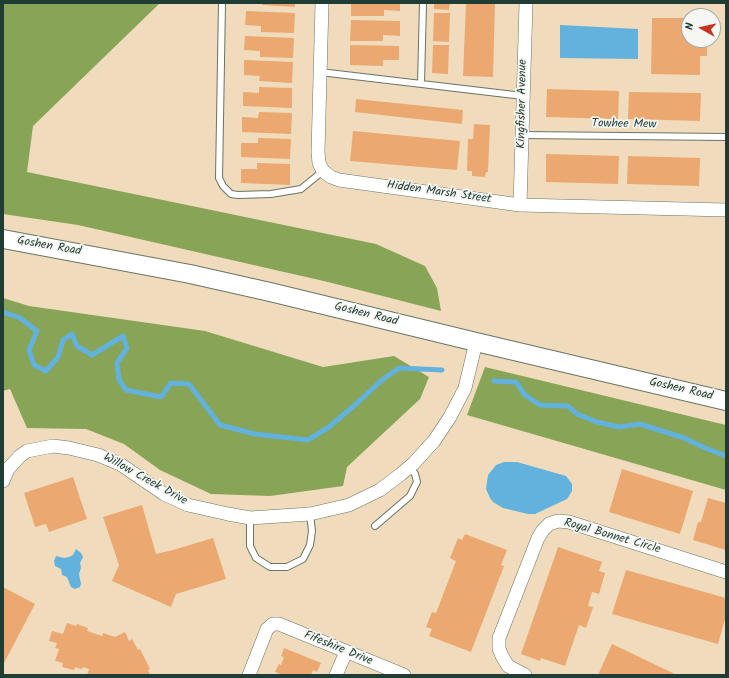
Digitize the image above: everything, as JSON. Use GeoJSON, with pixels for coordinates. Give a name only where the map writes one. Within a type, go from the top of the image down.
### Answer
{"type":"FeatureCollection","features":[{"type":"Feature","properties":{"kind":"street"},"geometry":{"type":"LineString","coordinates":[[322,3],[318,152],[319,163],[323,171]]}},
{"type":"Feature","properties":{"kind":"street","name":"Kingfisher Avenue"},"geometry":{"type":"LineString","coordinates":[[520,205],[526,3]]}},
{"type":"Feature","properties":{"kind":"street","name":"Hidden Marsh Street"},"geometry":{"type":"LineString","coordinates":[[323,171],[331,177],[339,180],[520,205],[726,210]]}},
{"type":"Feature","properties":{"kind":"street","name":"Goshen Road"},"geometry":{"type":"LineString","coordinates":[[3,239],[197,276],[270,292],[726,401]]}},
{"type":"Feature","properties":{"kind":"street","name":"Willow Creek Drive"},"geometry":{"type":"LineString","coordinates":[[3,482],[8,469],[20,456],[28,451],[53,446],[98,455],[120,464],[164,494],[188,505],[250,518],[310,514],[349,505],[380,490],[410,467],[434,441],[465,388],[476,342]]}},
{"type":"Feature","properties":{"kind":"street","name":"Royal Bonnet Circle"},"geometry":{"type":"LineString","coordinates":[[525,675],[508,666],[499,649],[499,638],[538,538],[543,530],[550,524],[558,521],[569,522],[726,572]]}},
{"type":"Feature","properties":{"kind":"street","name":"Fifeshire Drive"},"geometry":{"type":"LineString","coordinates":[[249,675],[267,629],[273,624],[279,624],[404,675]]}},
{"type":"Feature","properties":{"kind":"street"},"geometry":{"type":"LineString","coordinates":[[336,675],[346,652]]}},
{"type":"Feature","properties":{"kind":"lane"},"geometry":{"type":"LineString","coordinates":[[222,3],[219,178],[223,186],[230,194],[270,194],[301,189],[323,171]]}},
{"type":"Feature","properties":{"kind":"lane"},"geometry":{"type":"LineString","coordinates":[[421,84],[423,3]]}},
{"type":"Feature","properties":{"kind":"lane"},"geometry":{"type":"LineString","coordinates":[[320,72],[523,96]]}},
{"type":"Feature","properties":{"kind":"lane","name":"Towhee Mew"},"geometry":{"type":"LineString","coordinates":[[522,135],[726,137]]}},
{"type":"Feature","properties":{"kind":"lane"},"geometry":{"type":"LineString","coordinates":[[375,526],[410,496],[417,482],[415,474],[410,467]]}},
{"type":"Feature","properties":{"kind":"lane"},"geometry":{"type":"LineString","coordinates":[[250,518],[250,546],[256,558],[270,567],[287,567],[303,559],[310,545],[312,531],[310,514]]}},
{"type":"Feature","properties":{"kind":"green space"},"geometry":{"type":"Polygon","coordinates":[[[3,3],[160,3],[33,126],[27,172],[376,244],[425,266],[437,288],[441,311],[328,282],[78,225],[3,214],[3,3]]]}},
{"type":"Feature","properties":{"kind":"green space"},"geometry":{"type":"Polygon","coordinates":[[[3,298],[29,306],[205,331],[323,367],[394,356],[429,377],[420,399],[347,467],[343,486],[270,496],[211,494],[160,470],[124,444],[86,429],[27,428],[10,389],[3,391],[3,298]]]}},
{"type":"Feature","properties":{"kind":"green space"},"geometry":{"type":"Polygon","coordinates":[[[485,367],[726,425],[726,490],[467,415],[485,367]]]}},
{"type":"Feature","properties":{"kind":"water"},"geometry":{"type":"Polygon","coordinates":[[[560,25],[638,29],[638,59],[560,58],[560,25]]]}},
{"type":"Feature","properties":{"kind":"water"},"geometry":{"type":"Polygon","coordinates":[[[504,462],[517,462],[566,476],[572,484],[572,491],[567,499],[535,514],[528,514],[503,508],[493,502],[486,489],[488,475],[496,465],[504,462]]]}},
{"type":"Feature","properties":{"kind":"water"},"geometry":{"type":"Polygon","coordinates":[[[76,549],[83,557],[80,563],[81,568],[79,574],[81,584],[80,587],[75,589],[71,587],[67,577],[62,575],[61,569],[55,566],[54,561],[56,556],[64,558],[73,555],[76,549]]]}},
{"type":"Feature","properties":{"kind":"building"},"geometry":{"type":"Polygon","coordinates":[[[262,3],[295,3],[295,7],[262,5],[262,3]]]}},
{"type":"Feature","properties":{"kind":"building"},"geometry":{"type":"Polygon","coordinates":[[[351,3],[400,3],[400,11],[384,10],[384,16],[351,16],[351,3]]]}},
{"type":"Feature","properties":{"kind":"building"},"geometry":{"type":"Polygon","coordinates":[[[434,3],[450,3],[449,10],[434,9],[434,3]]]}},
{"type":"Feature","properties":{"kind":"building"},"geometry":{"type":"Polygon","coordinates":[[[466,3],[495,3],[493,77],[463,76],[466,3]]]}},
{"type":"Feature","properties":{"kind":"building"},"geometry":{"type":"Polygon","coordinates":[[[246,11],[295,13],[294,33],[261,32],[261,26],[245,25],[246,11]]]}},
{"type":"Feature","properties":{"kind":"building"},"geometry":{"type":"Polygon","coordinates":[[[434,13],[450,13],[449,42],[433,41],[434,13]]]}},
{"type":"Feature","properties":{"kind":"building"},"geometry":{"type":"Polygon","coordinates":[[[652,18],[681,18],[681,48],[707,48],[707,56],[700,56],[700,75],[651,74],[652,18]]]}},
{"type":"Feature","properties":{"kind":"building"},"geometry":{"type":"Polygon","coordinates":[[[351,20],[400,21],[400,36],[383,35],[383,41],[350,41],[351,20]]]}},
{"type":"Feature","properties":{"kind":"building"},"geometry":{"type":"Polygon","coordinates":[[[245,36],[294,38],[293,58],[260,57],[260,51],[244,50],[245,36]]]}},
{"type":"Feature","properties":{"kind":"building"},"geometry":{"type":"Polygon","coordinates":[[[350,45],[399,46],[399,60],[383,60],[383,66],[350,65],[350,45]]]}},
{"type":"Feature","properties":{"kind":"building"},"geometry":{"type":"Polygon","coordinates":[[[433,45],[449,45],[448,74],[432,73],[433,45]]]}},
{"type":"Feature","properties":{"kind":"building"},"geometry":{"type":"Polygon","coordinates":[[[244,60],[293,62],[292,83],[259,81],[260,76],[244,75],[244,60]]]}},
{"type":"Feature","properties":{"kind":"building"},"geometry":{"type":"Polygon","coordinates":[[[259,87],[292,88],[292,108],[243,106],[243,92],[259,93],[259,87]]]}},
{"type":"Feature","properties":{"kind":"building"},"geometry":{"type":"Polygon","coordinates":[[[547,89],[619,91],[618,119],[546,117],[547,89]]]}},
{"type":"Feature","properties":{"kind":"building"},"geometry":{"type":"Polygon","coordinates":[[[629,92],[701,93],[700,121],[628,119],[629,92]]]}},
{"type":"Feature","properties":{"kind":"building"},"geometry":{"type":"Polygon","coordinates":[[[356,99],[463,110],[462,124],[355,112],[356,99]]]}},
{"type":"Feature","properties":{"kind":"building"},"geometry":{"type":"Polygon","coordinates":[[[259,112],[292,113],[291,134],[242,132],[242,117],[258,118],[259,112]]]}},
{"type":"Feature","properties":{"kind":"building"},"geometry":{"type":"Polygon","coordinates":[[[474,124],[490,125],[488,172],[486,172],[485,177],[472,176],[472,171],[467,171],[468,139],[473,139],[474,124]]]}},
{"type":"Feature","properties":{"kind":"building"},"geometry":{"type":"Polygon","coordinates":[[[353,131],[460,141],[457,170],[350,161],[353,131]]]}},
{"type":"Feature","properties":{"kind":"building"},"geometry":{"type":"Polygon","coordinates":[[[258,138],[291,139],[290,159],[241,157],[241,143],[258,143],[258,138]]]}},
{"type":"Feature","properties":{"kind":"building"},"geometry":{"type":"Polygon","coordinates":[[[546,154],[619,156],[618,184],[546,182],[546,154]]]}},
{"type":"Feature","properties":{"kind":"building"},"geometry":{"type":"Polygon","coordinates":[[[628,156],[700,158],[699,186],[627,184],[628,156]]]}},
{"type":"Feature","properties":{"kind":"building"},"geometry":{"type":"Polygon","coordinates":[[[257,163],[290,164],[290,185],[241,183],[241,169],[257,169],[257,163]]]}},
{"type":"Feature","properties":{"kind":"building"},"geometry":{"type":"Polygon","coordinates":[[[622,469],[693,491],[680,534],[609,512],[622,469]]]}},
{"type":"Feature","properties":{"kind":"building"},"geometry":{"type":"Polygon","coordinates":[[[73,477],[87,519],[49,532],[46,524],[35,527],[24,493],[73,477]]]}},
{"type":"Feature","properties":{"kind":"building"},"geometry":{"type":"Polygon","coordinates":[[[708,498],[726,503],[726,550],[693,540],[698,522],[701,522],[708,498]]]}},
{"type":"Feature","properties":{"kind":"building"},"geometry":{"type":"Polygon","coordinates":[[[142,505],[156,554],[213,538],[226,579],[176,594],[171,607],[112,581],[119,565],[103,517],[142,505]]]}},
{"type":"Feature","properties":{"kind":"building"},"geometry":{"type":"Polygon","coordinates":[[[465,534],[507,550],[501,565],[504,566],[471,652],[429,636],[432,629],[426,627],[432,612],[436,613],[456,561],[450,558],[458,538],[462,540],[465,534]]]}},
{"type":"Feature","properties":{"kind":"building"},"geometry":{"type":"Polygon","coordinates":[[[558,547],[602,562],[599,571],[605,573],[599,594],[592,592],[588,606],[593,607],[586,628],[579,625],[565,666],[541,658],[540,661],[521,654],[558,547]]]}},
{"type":"Feature","properties":{"kind":"building"},"geometry":{"type":"Polygon","coordinates":[[[626,570],[726,598],[726,616],[718,644],[612,614],[626,570]]]}},
{"type":"Feature","properties":{"kind":"building"},"geometry":{"type":"Polygon","coordinates":[[[3,587],[35,604],[3,665],[3,587]]]}},
{"type":"Feature","properties":{"kind":"building"},"geometry":{"type":"Polygon","coordinates":[[[67,623],[76,626],[77,624],[88,628],[87,631],[102,636],[103,633],[115,637],[125,632],[129,641],[132,639],[138,650],[140,649],[150,669],[148,670],[150,675],[87,675],[89,669],[83,667],[82,669],[75,667],[74,670],[62,667],[63,663],[55,661],[59,649],[55,648],[57,643],[49,641],[52,631],[63,634],[67,623]]]}},
{"type":"Feature","properties":{"kind":"building"},"geometry":{"type":"Polygon","coordinates":[[[612,644],[677,675],[598,675],[612,644]]]}},
{"type":"Feature","properties":{"kind":"building"},"geometry":{"type":"Polygon","coordinates":[[[284,648],[321,663],[317,672],[313,670],[311,675],[280,675],[275,672],[279,664],[281,665],[284,657],[281,656],[284,648]]]}},
{"type":"Feature","properties":{"kind":"waterway"},"geometry":{"type":"LineString","coordinates":[[3,312],[20,318],[37,331],[29,350],[34,365],[46,371],[58,357],[63,340],[72,334],[77,346],[92,355],[123,336],[127,348],[117,363],[119,380],[126,390],[161,397],[171,383],[189,384],[220,425],[255,434],[308,440],[329,427],[382,380],[399,368],[442,370]]}},
{"type":"Feature","properties":{"kind":"waterway"},"geometry":{"type":"LineString","coordinates":[[494,381],[516,382],[525,395],[540,405],[568,406],[577,414],[597,422],[619,427],[640,424],[684,438],[726,456]]}}]}
